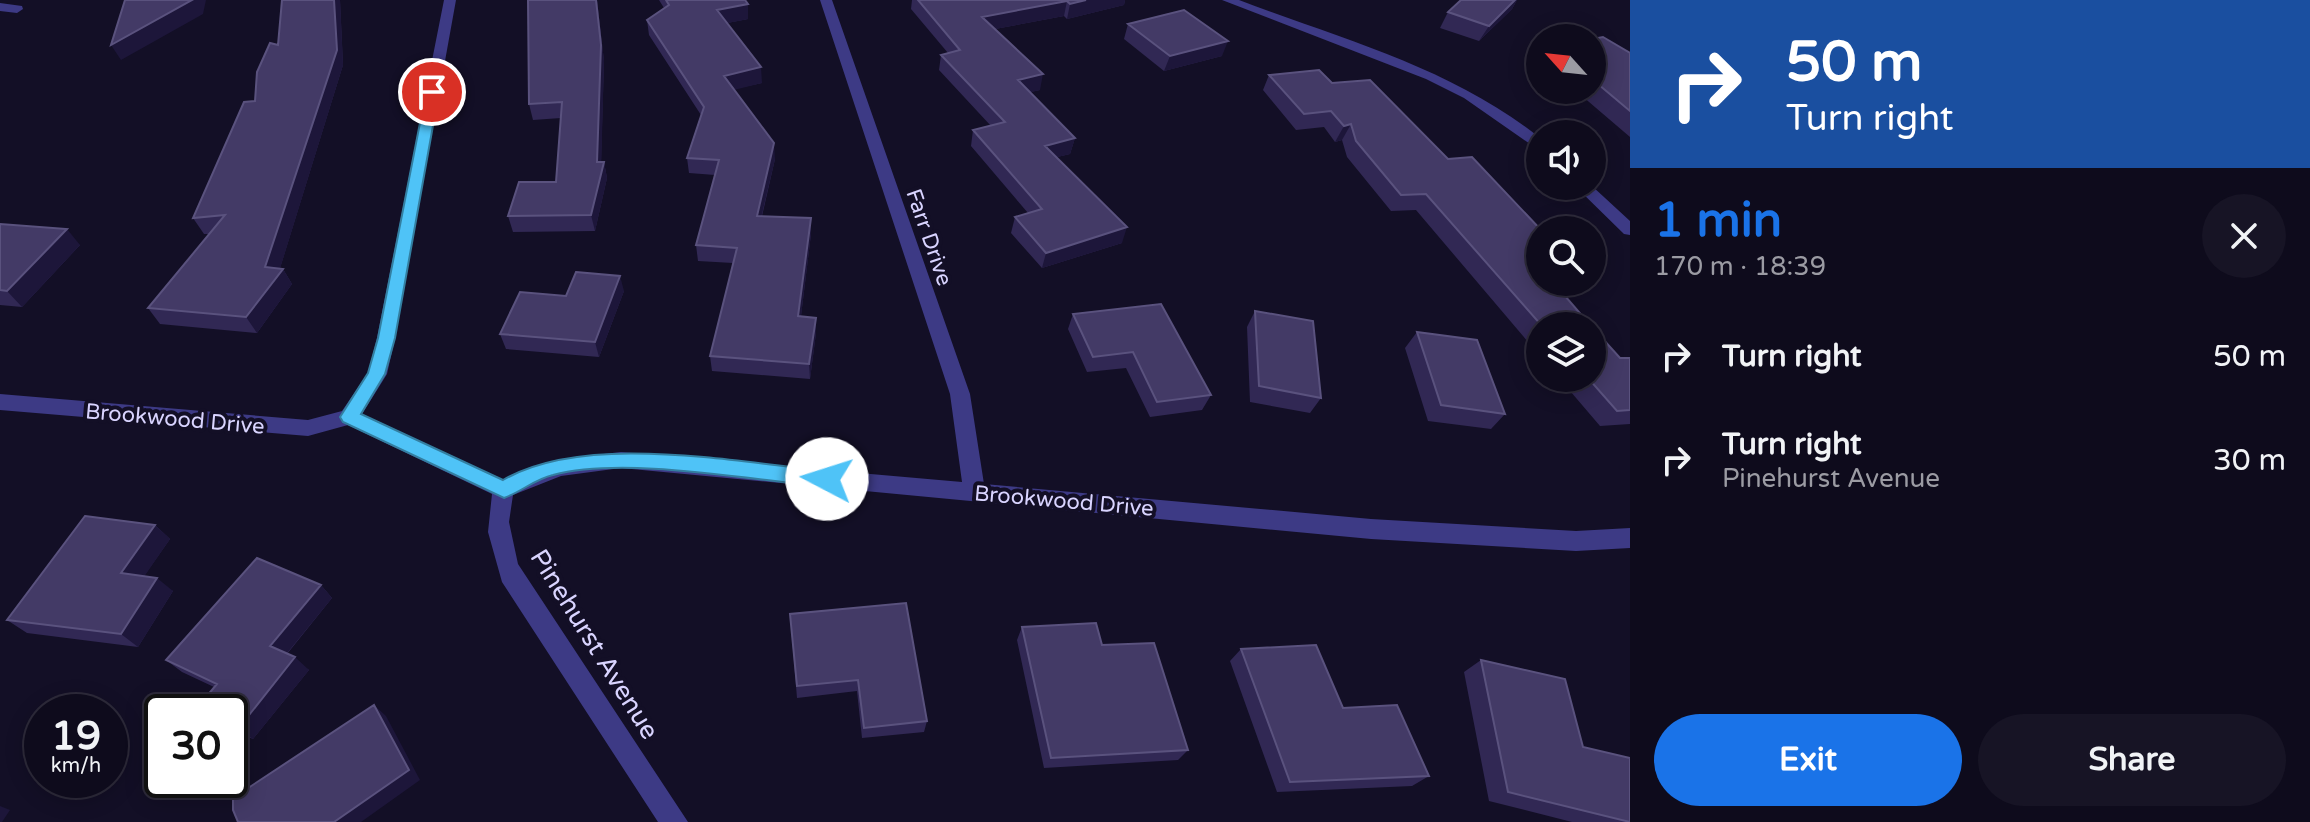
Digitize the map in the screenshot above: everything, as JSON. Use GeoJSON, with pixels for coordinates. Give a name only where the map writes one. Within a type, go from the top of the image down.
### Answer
{"type":"FeatureCollection","features":[{"type":"Feature","properties":{"kind":"street"},"geometry":{"type":"LineString","coordinates":[[450,0],[386,338],[377,374],[349,417],[504,490]]}},
{"type":"Feature","properties":{"kind":"street","name":"Farr Drive"},"geometry":{"type":"LineString","coordinates":[[826,0],[960,394],[974,492]]}},
{"type":"Feature","properties":{"kind":"street"},"geometry":{"type":"LineString","coordinates":[[1228,0],[1416,67],[1485,102],[1526,135]]}},
{"type":"Feature","properties":{"kind":"street"},"geometry":{"type":"LineString","coordinates":[[0,7],[17,9]]}},
{"type":"Feature","properties":{"kind":"street"},"geometry":{"type":"LineString","coordinates":[[1598,200],[1630,230]]}},
{"type":"Feature","properties":{"kind":"street","name":"Brookwood Drive"},"geometry":{"type":"LineString","coordinates":[[0,402],[308,428],[349,417]]}},
{"type":"Feature","properties":{"kind":"street","name":"Brookwood Drive"},"geometry":{"type":"LineString","coordinates":[[504,490],[531,473],[557,466],[621,460],[1371,529],[1576,541],[1630,538]]}},
{"type":"Feature","properties":{"kind":"street","name":"Pinehurst Avenue"},"geometry":{"type":"LineString","coordinates":[[504,490],[497,509],[496,530],[510,575],[674,822]]}},
{"type":"Feature","properties":{"kind":"building"},"geometry":{"type":"Polygon","coordinates":[[[125,0],[192,0],[111,45],[125,0]]]}},
{"type":"Feature","properties":{"kind":"building"},"geometry":{"type":"Polygon","coordinates":[[[282,0],[334,0],[337,50],[265,267],[283,269],[246,317],[148,308],[225,215],[193,218],[244,102],[255,101],[257,72],[270,43],[278,45],[282,0]]]}},
{"type":"Feature","properties":{"kind":"building"},"geometry":{"type":"Polygon","coordinates":[[[528,0],[596,0],[601,45],[597,162],[604,162],[591,215],[508,216],[519,182],[556,182],[562,102],[529,104],[528,0]]]}},
{"type":"Feature","properties":{"kind":"building"},"geometry":{"type":"Polygon","coordinates":[[[666,0],[745,0],[748,4],[717,10],[761,67],[724,76],[774,143],[757,216],[811,218],[798,316],[816,318],[809,364],[710,356],[737,248],[696,245],[719,160],[687,158],[704,107],[647,20],[669,5],[666,0]]]}},
{"type":"Feature","properties":{"kind":"building"},"geometry":{"type":"Polygon","coordinates":[[[918,0],[1086,0],[982,17],[1043,74],[1018,80],[1075,138],[1045,146],[1127,227],[1046,253],[1015,217],[1042,209],[973,130],[1005,122],[941,55],[960,50],[918,0]]]}},
{"type":"Feature","properties":{"kind":"building"},"geometry":{"type":"Polygon","coordinates":[[[1461,0],[1515,0],[1489,26],[1448,12],[1461,0]]]}},
{"type":"Feature","properties":{"kind":"building"},"geometry":{"type":"Polygon","coordinates":[[[1184,10],[1228,41],[1170,56],[1128,24],[1184,10]]]}},
{"type":"Feature","properties":{"kind":"building"},"geometry":{"type":"Polygon","coordinates":[[[1606,39],[1630,53],[1630,111],[1606,91],[1606,39]]]}},
{"type":"Feature","properties":{"kind":"building"},"geometry":{"type":"Polygon","coordinates":[[[1319,70],[1332,83],[1370,80],[1448,159],[1472,157],[1528,216],[1526,296],[1565,296],[1579,312],[1530,312],[1426,194],[1401,195],[1356,141],[1351,124],[1344,126],[1331,111],[1304,114],[1269,75],[1319,70]]]}},
{"type":"Feature","properties":{"kind":"building"},"geometry":{"type":"Polygon","coordinates":[[[0,224],[67,229],[7,291],[0,290],[0,224]]]}},
{"type":"Feature","properties":{"kind":"building"},"geometry":{"type":"Polygon","coordinates":[[[576,272],[620,276],[595,342],[500,334],[520,292],[566,296],[576,272]]]}},
{"type":"Feature","properties":{"kind":"building"},"geometry":{"type":"Polygon","coordinates":[[[1161,304],[1211,395],[1157,402],[1133,352],[1093,357],[1073,314],[1161,304]]]}},
{"type":"Feature","properties":{"kind":"building"},"geometry":{"type":"Polygon","coordinates":[[[1255,311],[1313,321],[1321,398],[1259,386],[1255,311]]]}},
{"type":"Feature","properties":{"kind":"building"},"geometry":{"type":"Polygon","coordinates":[[[1417,332],[1477,340],[1505,414],[1441,405],[1417,332]]]}},
{"type":"Feature","properties":{"kind":"building"},"geometry":{"type":"Polygon","coordinates":[[[1606,342],[1620,358],[1630,358],[1630,410],[1617,411],[1600,392],[1606,392],[1606,342]]]}},
{"type":"Feature","properties":{"kind":"building"},"geometry":{"type":"Polygon","coordinates":[[[85,516],[155,525],[121,573],[157,578],[121,634],[7,620],[85,516]]]}},
{"type":"Feature","properties":{"kind":"building"},"geometry":{"type":"Polygon","coordinates":[[[257,558],[321,585],[270,646],[295,657],[248,716],[248,694],[209,694],[217,684],[166,660],[257,558]]]}},
{"type":"Feature","properties":{"kind":"building"},"geometry":{"type":"Polygon","coordinates":[[[906,603],[927,721],[864,728],[858,680],[797,686],[790,614],[906,603]]]}},
{"type":"Feature","properties":{"kind":"building"},"geometry":{"type":"Polygon","coordinates":[[[1096,623],[1102,645],[1154,643],[1188,750],[1051,758],[1022,627],[1096,623]]]}},
{"type":"Feature","properties":{"kind":"building"},"geometry":{"type":"Polygon","coordinates":[[[1316,645],[1343,708],[1397,705],[1429,776],[1290,782],[1241,649],[1316,645]]]}},
{"type":"Feature","properties":{"kind":"building"},"geometry":{"type":"Polygon","coordinates":[[[1481,660],[1565,679],[1583,747],[1630,758],[1630,822],[1508,792],[1481,660]]]}},
{"type":"Feature","properties":{"kind":"building"},"geometry":{"type":"Polygon","coordinates":[[[374,705],[409,770],[334,822],[238,822],[233,810],[233,798],[248,798],[248,788],[374,705]]]}},
{"type":"Feature","properties":{"kind":"route"},"geometry":{"type":"LineString","coordinates":[[432,92],[377,374],[360,405],[349,417],[504,490],[531,473],[557,466],[621,460],[827,479]]}}]}
